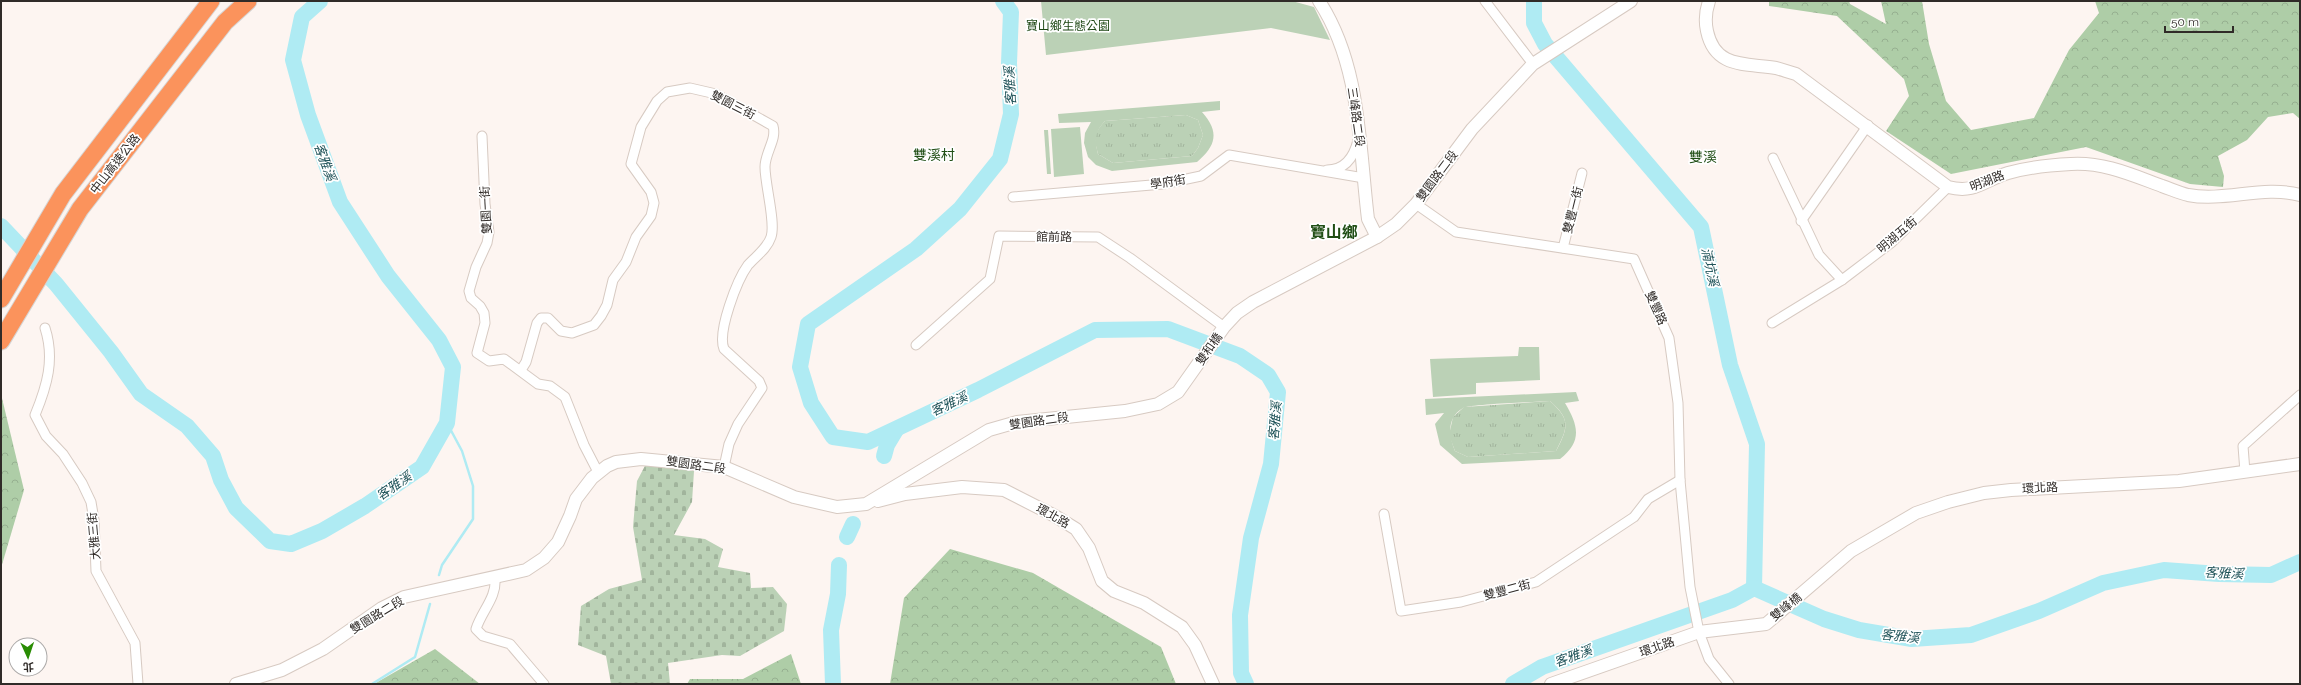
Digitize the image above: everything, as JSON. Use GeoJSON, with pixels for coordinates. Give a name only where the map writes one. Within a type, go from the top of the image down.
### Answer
{"type":"FeatureCollection","features":[{"type":"Feature","properties":{"kind":"highway","name":"中山高速公路"},"geometry":{"type":"LineString","coordinates":[[1,299],[63,194],[211,1]]}},
{"type":"Feature","properties":{"kind":"highway","name":"中山高速公路"},"geometry":{"type":"LineString","coordinates":[[1,341],[80,209],[225,22],[248,1]]}},
{"type":"Feature","properties":{"kind":"street","name":"三峰路二段"},"geometry":{"type":"LineString","coordinates":[[1318,1],[1338,36],[1349,68],[1359,137],[1368,219],[1377,237]]}},
{"type":"Feature","properties":{"kind":"street"},"geometry":{"type":"LineString","coordinates":[[1485,1],[1533,64]]}},
{"type":"Feature","properties":{"kind":"street","name":"雙園路二段"},"geometry":{"type":"LineString","coordinates":[[1224,327],[1237,313],[1253,302],[1377,237],[1396,224],[1416,204],[1472,129],[1533,64],[1631,1]]}},
{"type":"Feature","properties":{"kind":"street"},"geometry":{"type":"LineString","coordinates":[[1709,1],[1706,25],[1713,47],[1720,55],[1730,62],[1775,68],[1796,74],[1868,125],[1948,187]]}},
{"type":"Feature","properties":{"kind":"street","name":"雙園三街"},"geometry":{"type":"LineString","coordinates":[[521,370],[526,362],[537,322],[541,318],[548,318],[561,331],[572,333],[594,325],[607,305],[613,280],[626,262],[636,237],[651,216],[654,203],[650,192],[631,164],[636,141],[648,113],[666,92],[690,88],[716,94],[773,126],[775,133],[766,156],[765,168],[772,223],[772,235],[768,244],[747,266],[737,286],[730,306],[721,342],[724,349],[756,378],[762,388],[738,424],[729,444],[724,467]]}},
{"type":"Feature","properties":{"kind":"street"},"geometry":{"type":"LineString","coordinates":[[1801,221],[1868,125]]}},
{"type":"Feature","properties":{"kind":"street","name":"雙園一街"},"geometry":{"type":"LineString","coordinates":[[482,136],[485,204],[489,232],[487,243],[476,267],[468,291],[471,298],[480,306],[484,313],[485,323],[477,353],[489,361],[504,359],[521,370],[538,384],[550,386],[565,397],[584,445],[598,472]]}},
{"type":"Feature","properties":{"kind":"street","name":"學府街"},"geometry":{"type":"LineString","coordinates":[[1316,170],[1335,170],[1347,163],[1356,151],[1359,137]]}},
{"type":"Feature","properties":{"kind":"street","name":"學府街"},"geometry":{"type":"LineString","coordinates":[[1013,197],[1163,184],[1201,176],[1229,155],[1364,178]]}},
{"type":"Feature","properties":{"kind":"street"},"geometry":{"type":"LineString","coordinates":[[1773,158],[1801,221],[1819,255],[1842,280]]}},
{"type":"Feature","properties":{"kind":"street","name":"明湖路"},"geometry":{"type":"LineString","coordinates":[[1948,187],[1962,190],[1977,188],[2006,173],[2033,167],[2093,164],[2116,169],[2187,195],[2207,197],[2268,191],[2300,195]]}},
{"type":"Feature","properties":{"kind":"street","name":"雙豐一街"},"geometry":{"type":"LineString","coordinates":[[1563,248],[1582,173]]}},
{"type":"Feature","properties":{"kind":"street","name":"明湖五街"},"geometry":{"type":"LineString","coordinates":[[1772,323],[1842,280],[1892,242],[1948,187]]}},
{"type":"Feature","properties":{"kind":"street","name":"雙豐路"},"geometry":{"type":"LineString","coordinates":[[1416,204],[1456,232],[1634,259],[1669,338],[1678,403],[1680,480],[1690,587],[1699,632]]}},
{"type":"Feature","properties":{"kind":"street","name":"館前路"},"geometry":{"type":"LineString","coordinates":[[916,345],[990,279],[999,236],[1098,237],[1130,258],[1224,327]]}},
{"type":"Feature","properties":{"kind":"street","name":"雙和橋"},"geometry":{"type":"LineString","coordinates":[[1194,371],[1224,327]]}},
{"type":"Feature","properties":{"kind":"street","name":"大雅三街"},"geometry":{"type":"LineString","coordinates":[[45,328],[50,343],[47,386],[35,415],[46,436],[63,454],[82,483],[91,502],[95,526],[96,571],[135,643],[138,684]]}},
{"type":"Feature","properties":{"kind":"street","name":"雙園路二段"},"geometry":{"type":"LineString","coordinates":[[236,684],[282,670],[303,660],[323,649],[382,608],[404,597],[526,570],[544,558],[563,533],[576,499],[598,472],[616,462],[641,458],[724,467],[794,497],[837,507],[866,504],[989,430],[1017,422],[1125,411],[1158,404],[1178,392],[1194,371]]}},
{"type":"Feature","properties":{"kind":"street"},"geometry":{"type":"LineString","coordinates":[[2245,472],[2243,446],[2300,395]]}},
{"type":"Feature","properties":{"kind":"street","name":"環北路"},"geometry":{"type":"LineString","coordinates":[[1807,591],[1851,551],[1916,513],[1948,502],[1984,493],[2011,490],[2178,480],[2300,464]]}},
{"type":"Feature","properties":{"kind":"street","name":"雙豐二街"},"geometry":{"type":"LineString","coordinates":[[1384,514],[1401,611],[1461,602],[1536,582],[1634,517],[1648,498],[1680,480]]}},
{"type":"Feature","properties":{"kind":"street","name":"環北路"},"geometry":{"type":"LineString","coordinates":[[866,504],[905,494],[962,487],[1004,490],[1055,516],[1076,529],[1089,548],[1102,581],[1114,591],[1144,603],[1182,627],[1195,645],[1213,684]]}},
{"type":"Feature","properties":{"kind":"street"},"geometry":{"type":"LineString","coordinates":[[495,577],[496,587],[494,597],[476,629],[483,636],[510,644],[544,684]]}},
{"type":"Feature","properties":{"kind":"street","name":"雙峰橋"},"geometry":{"type":"LineString","coordinates":[[1766,624],[1807,591]]}},
{"type":"Feature","properties":{"kind":"street","name":"環北路"},"geometry":{"type":"LineString","coordinates":[[1551,684],[1699,632],[1766,624]]}},
{"type":"Feature","properties":{"kind":"street"},"geometry":{"type":"LineString","coordinates":[[1699,632],[1709,659],[1729,684]]}},
{"type":"Feature","properties":{"kind":"green space","name":"寶山鄉生態公園"},"geometry":{"type":"Polygon","coordinates":[[[1041,1],[1292,1],[1314,7],[1330,40],[1271,28],[1046,55],[1041,1]]]}},
{"type":"Feature","properties":{"kind":"green space"},"geometry":{"type":"Polygon","coordinates":[[[1769,1],[1849,1],[1850,4],[1886,24],[1881,1],[1922,1],[1929,44],[1946,101],[1971,130],[2034,118],[2069,50],[2099,13],[2095,1],[2300,1],[2300,119],[2293,113],[2268,117],[2247,140],[2218,156],[2224,176],[2223,187],[2190,184],[2086,147],[1951,174],[1886,131],[1909,96],[1904,79],[1837,16],[1769,6],[1769,1]]]}},
{"type":"Feature","properties":{"kind":"green space"},"geometry":{"type":"Polygon","coordinates":[[[1220,101],[1220,110],[1202,112],[1208,119],[1211,126],[1213,138],[1212,144],[1208,150],[1197,162],[1112,171],[1096,165],[1088,157],[1084,143],[1085,133],[1091,122],[1059,123],[1058,114],[1220,101]],[[1186,115],[1105,121],[1101,125],[1096,137],[1098,154],[1113,163],[1192,156],[1198,148],[1203,135],[1198,120],[1186,115]]]}},
{"type":"Feature","properties":{"kind":"green space"},"geometry":{"type":"Polygon","coordinates":[[[1186,115],[1198,120],[1203,135],[1198,148],[1192,156],[1113,163],[1098,154],[1095,140],[1096,133],[1105,121],[1186,115]]]}},
{"type":"Feature","properties":{"kind":"green space"},"geometry":{"type":"Polygon","coordinates":[[[1080,127],[1084,174],[1054,177],[1051,129],[1080,127]]]}},
{"type":"Feature","properties":{"kind":"green space"},"geometry":{"type":"Polygon","coordinates":[[[1044,130],[1048,130],[1051,174],[1047,174],[1044,130]]]}},
{"type":"Feature","properties":{"kind":"green space"},"geometry":{"type":"Polygon","coordinates":[[[1519,347],[1539,347],[1540,380],[1476,383],[1476,394],[1433,397],[1430,359],[1518,356],[1519,347]]]}},
{"type":"Feature","properties":{"kind":"green space"},"geometry":{"type":"Polygon","coordinates":[[[1576,392],[1579,401],[1565,403],[1573,418],[1576,432],[1575,439],[1572,446],[1560,459],[1462,464],[1440,445],[1435,424],[1444,413],[1426,415],[1425,399],[1576,392]],[[1550,401],[1490,404],[1463,408],[1451,422],[1450,433],[1455,451],[1468,457],[1556,451],[1565,430],[1564,419],[1557,407],[1550,401]]]}},
{"type":"Feature","properties":{"kind":"green space"},"geometry":{"type":"Polygon","coordinates":[[[1,394],[24,490],[1,568],[1,394]]]}},
{"type":"Feature","properties":{"kind":"green space"},"geometry":{"type":"Polygon","coordinates":[[[1550,401],[1561,413],[1565,424],[1563,436],[1556,451],[1468,457],[1455,451],[1449,435],[1453,417],[1464,407],[1550,401]]]}},
{"type":"Feature","properties":{"kind":"green space"},"geometry":{"type":"Polygon","coordinates":[[[647,462],[694,471],[692,502],[674,535],[705,539],[723,549],[718,567],[750,573],[751,588],[773,587],[787,604],[784,631],[740,656],[722,655],[668,663],[670,684],[611,684],[606,656],[578,645],[581,606],[609,589],[642,580],[633,527],[637,481],[647,462]]]}},
{"type":"Feature","properties":{"kind":"green space"},"geometry":{"type":"Polygon","coordinates":[[[950,549],[1033,573],[1161,647],[1176,684],[890,684],[904,598],[950,549]]]}},
{"type":"Feature","properties":{"kind":"green space"},"geometry":{"type":"Polygon","coordinates":[[[435,649],[480,684],[374,684],[435,649]]]}},
{"type":"Feature","properties":{"kind":"green space"},"geometry":{"type":"Polygon","coordinates":[[[791,654],[801,684],[687,684],[690,679],[743,679],[791,654]]]}},
{"type":"Feature","properties":{"kind":"waterway","name":"客雅溪"},"geometry":{"type":"LineString","coordinates":[[1,226],[56,284],[111,352],[141,394],[187,426],[213,456],[221,480],[236,508],[270,541],[291,544],[322,531],[365,506],[422,467],[447,423],[453,367],[439,340],[388,276],[340,202],[308,115],[293,60],[302,17],[320,1]]}},
{"type":"Feature","properties":{"kind":"waterway","name":"客雅溪"},"geometry":{"type":"LineString","coordinates":[[1003,1],[1011,12],[1009,63],[1011,114],[1000,159],[960,209],[916,249],[808,324],[800,367],[811,403],[833,437],[868,442],[978,390],[1095,330],[1168,329],[1240,356],[1268,375],[1278,392],[1271,464],[1251,538],[1240,615],[1241,673],[1246,684]]}},
{"type":"Feature","properties":{"kind":"waterway","name":"湳坑溪"},"geometry":{"type":"LineString","coordinates":[[1534,1],[1534,23],[1545,44],[1701,227],[1730,365],[1757,444],[1754,588]]}},
{"type":"Feature","properties":{"kind":"waterway"},"geometry":{"type":"LineString","coordinates":[[439,575],[442,565],[473,519],[473,486],[462,451],[447,423]]}},
{"type":"Feature","properties":{"kind":"waterway"},"geometry":{"type":"LineString","coordinates":[[884,456],[887,445],[896,430]]}},
{"type":"Feature","properties":{"kind":"waterway"},"geometry":{"type":"LineString","coordinates":[[847,537],[853,524]]}},
{"type":"Feature","properties":{"kind":"waterway","name":"客雅溪"},"geometry":{"type":"LineString","coordinates":[[1513,684],[1542,667],[1732,600],[1754,588],[1824,619],[1859,630],[1912,639],[1971,635],[2039,611],[2103,583],[2164,570],[2219,574],[2271,575],[2300,562]]}},
{"type":"Feature","properties":{"kind":"waterway"},"geometry":{"type":"LineString","coordinates":[[833,684],[831,630],[838,594],[839,565]]}},
{"type":"Feature","properties":{"kind":"waterway"},"geometry":{"type":"LineString","coordinates":[[372,684],[415,657],[430,604]]}},
{"type":"Feature","properties":{"kind":"district","name":"雙溪村"},"geometry":{"type":"Point","coordinates":[934,155]}},
{"type":"Feature","properties":{"kind":"district","name":"雙溪"},"geometry":{"type":"Point","coordinates":[1703,157]}},
{"type":"Feature","properties":{"kind":"district","name":"寶山鄉"},"geometry":{"type":"Point","coordinates":[1334,232]}}]}
